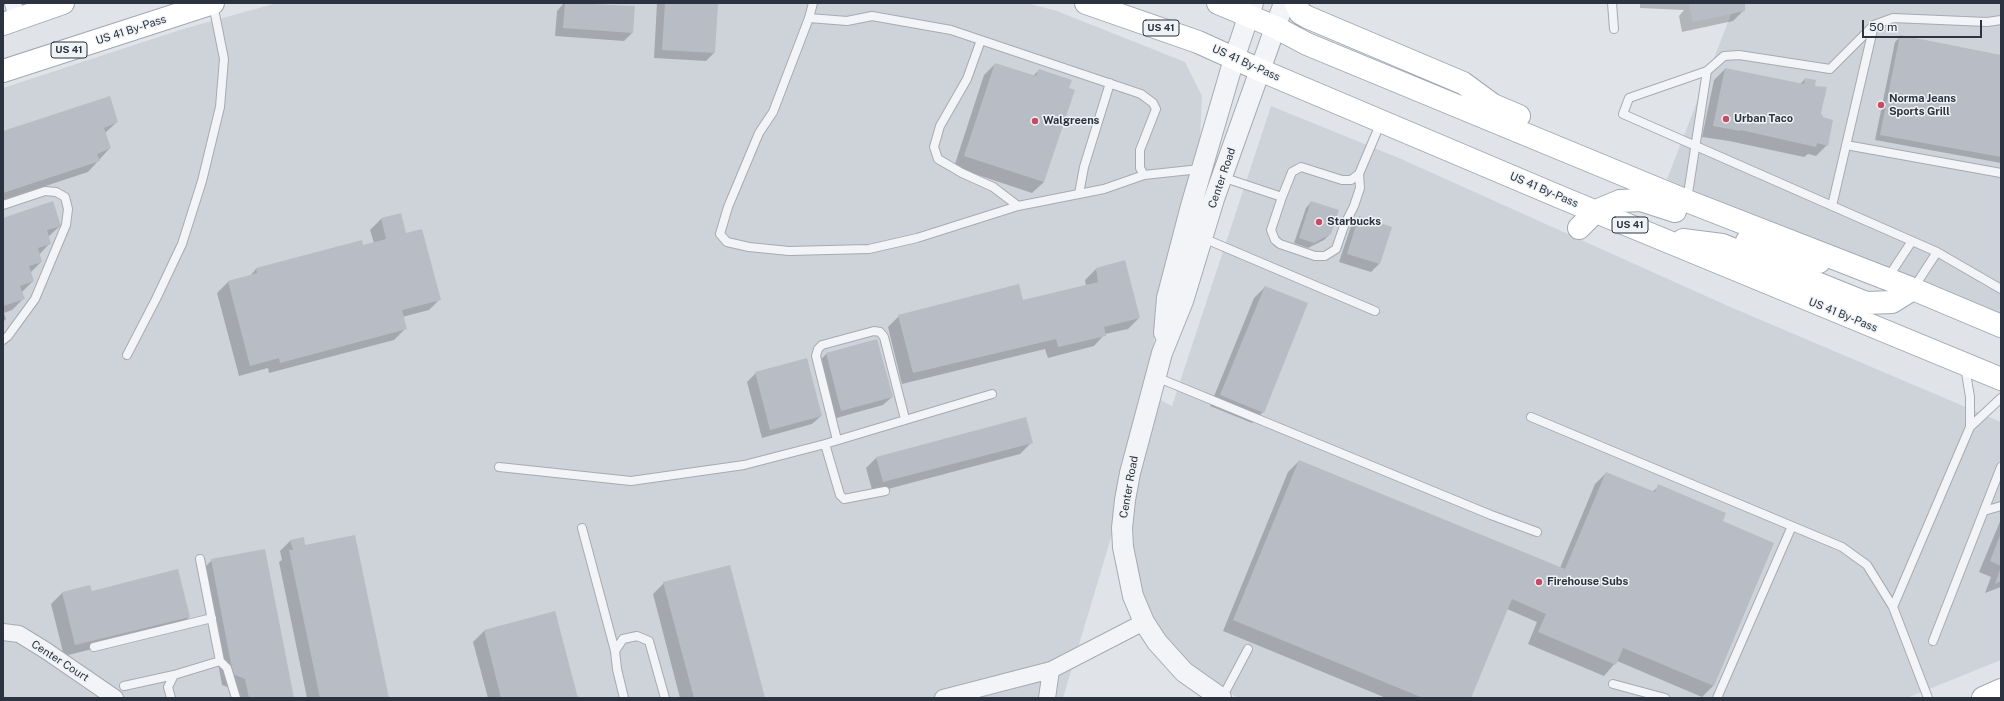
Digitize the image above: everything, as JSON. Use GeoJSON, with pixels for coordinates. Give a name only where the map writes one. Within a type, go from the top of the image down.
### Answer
{"type":"FeatureCollection","features":[{"type":"Feature","properties":{"kind":"main road"},"geometry":{"type":"LineString","coordinates":[[3,42],[11,15],[63,3]]}},
{"type":"Feature","properties":{"kind":"main road","name":"US 41 By-Pass"},"geometry":{"type":"LineString","coordinates":[[3,71],[213,3]]}},
{"type":"Feature","properties":{"kind":"main road","name":"US 41 By-Pass"},"geometry":{"type":"LineString","coordinates":[[1086,3],[1198,42],[1234,59],[1803,299],[2001,379]]}},
{"type":"Feature","properties":{"kind":"main road"},"geometry":{"type":"LineString","coordinates":[[1218,3],[1251,10],[1275,27],[1307,44],[1687,201],[1913,289],[2001,326]]}},
{"type":"Feature","properties":{"kind":"main road"},"geometry":{"type":"LineString","coordinates":[[1296,3],[1300,13],[1307,17],[1463,83],[1493,105],[1619,159],[1687,201]]}},
{"type":"Feature","properties":{"kind":"main road"},"geometry":{"type":"LineString","coordinates":[[1579,228],[1596,211],[1620,201],[1641,200],[1659,204],[1789,258],[1852,266]]}},
{"type":"Feature","properties":{"kind":"main road"},"geometry":{"type":"LineString","coordinates":[[1658,237],[1722,245],[1866,303],[1892,302],[1913,289]]}},
{"type":"Feature","properties":{"kind":"main road"},"geometry":{"type":"LineString","coordinates":[[1983,698],[2001,690]]}},
{"type":"Feature","properties":{"kind":"street","name":"Center Road"},"geometry":{"type":"LineString","coordinates":[[1221,698],[1184,672],[1157,642],[1144,622],[1133,596],[1123,547],[1122,528],[1130,473],[1162,353],[1183,301],[1222,177],[1284,3]]}},
{"type":"Feature","properties":{"kind":"street","name":"Center Road"},"geometry":{"type":"LineString","coordinates":[[1162,353],[1167,298],[1201,168],[1234,59],[1251,10]]}},
{"type":"Feature","properties":{"kind":"street"},"geometry":{"type":"LineString","coordinates":[[943,698],[1051,670],[1144,622]]}},
{"type":"Feature","properties":{"kind":"street","name":"Center Court"},"geometry":{"type":"LineString","coordinates":[[3,632],[19,634],[119,692]]}},
{"type":"Feature","properties":{"kind":"street"},"geometry":{"type":"LineString","coordinates":[[1047,698],[1051,670]]}},
{"type":"Feature","properties":{"kind":"lane"},"geometry":{"type":"LineString","coordinates":[[127,355],[156,300],[182,244],[202,181],[220,107],[224,59],[213,3]]}},
{"type":"Feature","properties":{"kind":"lane"},"geometry":{"type":"LineString","coordinates":[[813,3],[809,18],[773,112],[759,134],[728,207],[720,234],[728,242],[748,247],[789,251],[869,249],[917,238],[1018,206],[1104,189],[1144,175],[1201,168]]}},
{"type":"Feature","properties":{"kind":"lane"},"geometry":{"type":"LineString","coordinates":[[1612,3],[1614,29]]}},
{"type":"Feature","properties":{"kind":"lane"},"geometry":{"type":"LineString","coordinates":[[809,18],[847,21],[872,16],[951,30],[1141,94],[1153,102],[1156,109],[1140,150],[1140,168],[1144,175]]}},
{"type":"Feature","properties":{"kind":"lane"},"geometry":{"type":"LineString","coordinates":[[2001,20],[1987,22],[1893,18],[1874,25],[1830,69],[1739,55],[1724,56],[1707,71],[1629,98],[1623,114],[1937,252],[2001,289]]}},
{"type":"Feature","properties":{"kind":"lane"},"geometry":{"type":"LineString","coordinates":[[1832,206],[1874,25]]}},
{"type":"Feature","properties":{"kind":"lane"},"geometry":{"type":"LineString","coordinates":[[980,40],[967,79],[940,126],[934,147],[938,159],[962,173],[993,187],[1018,206]]}},
{"type":"Feature","properties":{"kind":"lane"},"geometry":{"type":"LineString","coordinates":[[1687,201],[1707,71]]}},
{"type":"Feature","properties":{"kind":"lane"},"geometry":{"type":"LineString","coordinates":[[1079,194],[1084,167],[1110,83]]}},
{"type":"Feature","properties":{"kind":"lane"},"geometry":{"type":"LineString","coordinates":[[1359,174],[1351,180],[1345,180],[1305,167],[1298,168],[1292,172],[1271,230],[1275,240],[1285,246],[1315,256],[1326,256],[1336,249],[1360,188],[1359,174],[1381,121]]}},
{"type":"Feature","properties":{"kind":"lane"},"geometry":{"type":"LineString","coordinates":[[1846,145],[2001,173]]}},
{"type":"Feature","properties":{"kind":"lane"},"geometry":{"type":"LineString","coordinates":[[1222,177],[1282,197]]}},
{"type":"Feature","properties":{"kind":"lane"},"geometry":{"type":"LineString","coordinates":[[3,204],[45,191],[56,192],[65,197],[68,209],[66,225],[35,299],[8,336],[3,340]]}},
{"type":"Feature","properties":{"kind":"lane"},"geometry":{"type":"LineString","coordinates":[[1202,238],[1375,310]]}},
{"type":"Feature","properties":{"kind":"lane"},"geometry":{"type":"LineString","coordinates":[[1887,279],[1912,241]]}},
{"type":"Feature","properties":{"kind":"lane"},"geometry":{"type":"LineString","coordinates":[[1913,289],[1937,252]]}},
{"type":"Feature","properties":{"kind":"lane"},"geometry":{"type":"LineString","coordinates":[[837,440],[816,356],[818,349],[822,345],[874,331],[880,332],[884,337],[905,419]]}},
{"type":"Feature","properties":{"kind":"lane"},"geometry":{"type":"LineString","coordinates":[[1964,364],[1970,397],[1970,428]]}},
{"type":"Feature","properties":{"kind":"lane"},"geometry":{"type":"LineString","coordinates":[[1156,377],[1491,515],[1537,532]]}},
{"type":"Feature","properties":{"kind":"lane"},"geometry":{"type":"LineString","coordinates":[[499,467],[631,481],[744,465],[825,444],[992,394]]}},
{"type":"Feature","properties":{"kind":"lane"},"geometry":{"type":"LineString","coordinates":[[1893,607],[1970,428],[2001,398]]}},
{"type":"Feature","properties":{"kind":"lane"},"geometry":{"type":"LineString","coordinates":[[1531,417],[1842,547],[1867,565],[1893,607],[1928,698]]}},
{"type":"Feature","properties":{"kind":"lane"},"geometry":{"type":"LineString","coordinates":[[825,444],[840,496],[844,499],[885,491]]}},
{"type":"Feature","properties":{"kind":"lane"},"geometry":{"type":"LineString","coordinates":[[1933,641],[2001,466]]}},
{"type":"Feature","properties":{"kind":"lane"},"geometry":{"type":"LineString","coordinates":[[1984,511],[2001,506]]}},
{"type":"Feature","properties":{"kind":"lane"},"geometry":{"type":"LineString","coordinates":[[1717,698],[1792,526]]}},
{"type":"Feature","properties":{"kind":"lane"},"geometry":{"type":"LineString","coordinates":[[582,528],[615,651],[617,669],[624,698]]}},
{"type":"Feature","properties":{"kind":"lane"},"geometry":{"type":"LineString","coordinates":[[200,559],[220,662],[227,668],[236,698]]}},
{"type":"Feature","properties":{"kind":"lane"},"geometry":{"type":"LineString","coordinates":[[94,647],[212,618]]}},
{"type":"Feature","properties":{"kind":"lane"},"geometry":{"type":"LineString","coordinates":[[615,651],[622,639],[637,636],[649,641],[665,698]]}},
{"type":"Feature","properties":{"kind":"lane"},"geometry":{"type":"LineString","coordinates":[[1221,698],[1248,649]]}},
{"type":"Feature","properties":{"kind":"lane"},"geometry":{"type":"LineString","coordinates":[[119,692],[220,662]]}},
{"type":"Feature","properties":{"kind":"lane"},"geometry":{"type":"LineString","coordinates":[[171,698],[168,687],[174,675]]}},
{"type":"Feature","properties":{"kind":"lane"},"geometry":{"type":"LineString","coordinates":[[1612,684],[1665,698]]}},
{"type":"Feature","properties":{"kind":"shaded area"},"geometry":{"type":"Polygon","coordinates":[[[277,3],[1026,3],[1057,11],[1185,62],[1202,96],[1200,140],[1158,296],[1153,351],[1113,531],[1063,698],[3,698],[3,88],[183,29],[277,3]]]}},
{"type":"Feature","properties":{"kind":"shaded area"},"geometry":{"type":"Polygon","coordinates":[[[2001,3],[2001,317],[1691,194],[1667,179],[1735,4],[2001,3]]]}},
{"type":"Feature","properties":{"kind":"shaded area"},"geometry":{"type":"Polygon","coordinates":[[[1271,106],[1399,158],[1728,306],[2001,422],[2001,660],[1907,698],[1238,698],[1208,680],[1175,651],[1152,618],[1142,594],[1132,546],[1131,529],[1139,475],[1160,400],[1172,406],[1271,106]]]}},
{"type":"Feature","properties":{"kind":"building"},"geometry":{"type":"Polygon","coordinates":[[[565,3],[635,6],[633,33],[563,28],[565,3]]]}},
{"type":"Feature","properties":{"kind":"building"},"geometry":{"type":"Polygon","coordinates":[[[665,3],[718,3],[715,53],[662,50],[665,3]]]}},
{"type":"Feature","properties":{"kind":"building"},"geometry":{"type":"Polygon","coordinates":[[[1745,3],[1745,11],[1693,22],[1689,4],[1745,3]]]}},
{"type":"Feature","properties":{"kind":"building"},"geometry":{"type":"Polygon","coordinates":[[[1900,35],[2001,55],[2001,157],[1880,135],[1900,35]]]}},
{"type":"Feature","properties":{"kind":"building","name":"Walgreens"},"geometry":{"type":"Polygon","coordinates":[[[995,63],[1036,76],[1039,69],[1072,80],[1069,88],[1075,90],[1044,182],[964,156],[995,63]]]}},
{"type":"Feature","properties":{"kind":"building"},"geometry":{"type":"Polygon","coordinates":[[[1725,68],[1804,84],[1805,78],[1816,80],[1815,86],[1827,87],[1821,113],[1823,117],[1833,120],[1828,146],[1817,143],[1816,147],[1741,130],[1713,126],[1725,68]]]}},
{"type":"Feature","properties":{"kind":"building"},"geometry":{"type":"Polygon","coordinates":[[[110,96],[118,122],[104,128],[111,148],[97,154],[100,161],[3,193],[3,131],[110,96]]]}},
{"type":"Feature","properties":{"kind":"building"},"geometry":{"type":"Polygon","coordinates":[[[53,201],[61,226],[47,230],[51,244],[38,248],[42,262],[29,266],[34,281],[20,286],[25,299],[3,306],[3,218],[53,201]]]}},
{"type":"Feature","properties":{"kind":"building","name":"Starbucks"},"geometry":{"type":"Polygon","coordinates":[[[1311,201],[1339,210],[1331,234],[1314,243],[1299,238],[1311,201]]]}},
{"type":"Feature","properties":{"kind":"building"},"geometry":{"type":"Polygon","coordinates":[[[401,213],[406,233],[422,229],[441,300],[402,310],[407,329],[280,363],[279,358],[250,366],[228,281],[257,273],[256,268],[362,240],[363,245],[386,239],[381,218],[401,213]]]}},
{"type":"Feature","properties":{"kind":"building"},"geometry":{"type":"Polygon","coordinates":[[[1359,216],[1392,227],[1380,264],[1347,254],[1359,216]]]}},
{"type":"Feature","properties":{"kind":"building"},"geometry":{"type":"Polygon","coordinates":[[[1125,260],[1140,318],[1104,327],[1106,336],[1058,347],[1056,339],[913,373],[898,315],[1019,284],[1023,300],[1098,282],[1096,268],[1125,260]]]}},
{"type":"Feature","properties":{"kind":"building"},"geometry":{"type":"Polygon","coordinates":[[[1265,286],[1308,303],[1264,413],[1220,395],[1265,286]]]}},
{"type":"Feature","properties":{"kind":"building"},"geometry":{"type":"Polygon","coordinates":[[[877,339],[893,397],[841,411],[826,353],[877,339]]]}},
{"type":"Feature","properties":{"kind":"building"},"geometry":{"type":"Polygon","coordinates":[[[807,358],[822,416],[770,430],[755,372],[807,358]]]}},
{"type":"Feature","properties":{"kind":"building"},"geometry":{"type":"Polygon","coordinates":[[[1026,417],[1033,443],[883,482],[876,457],[1026,417]]]}},
{"type":"Feature","properties":{"kind":"building"},"geometry":{"type":"Polygon","coordinates":[[[1299,460],[1565,569],[1606,472],[1655,492],[1658,484],[1726,513],[1723,521],[1774,543],[1714,686],[1623,648],[1616,665],[1538,632],[1546,614],[1512,599],[1471,698],[1423,698],[1233,620],[1299,460]]]}},
{"type":"Feature","properties":{"kind":"building"},"geometry":{"type":"Polygon","coordinates":[[[2001,533],[2001,566],[1990,561],[2001,533]]]}},
{"type":"Feature","properties":{"kind":"building"},"geometry":{"type":"Polygon","coordinates":[[[355,535],[389,698],[320,698],[289,550],[293,550],[290,540],[304,537],[305,545],[355,535]]]}},
{"type":"Feature","properties":{"kind":"building"},"geometry":{"type":"Polygon","coordinates":[[[265,549],[294,698],[249,698],[245,679],[233,674],[211,559],[265,549]]]}},
{"type":"Feature","properties":{"kind":"building"},"geometry":{"type":"Polygon","coordinates":[[[730,565],[765,698],[694,698],[663,582],[730,565]]]}},
{"type":"Feature","properties":{"kind":"building"},"geometry":{"type":"Polygon","coordinates":[[[2001,567],[2001,581],[1995,584],[2001,567]]]}},
{"type":"Feature","properties":{"kind":"building"},"geometry":{"type":"Polygon","coordinates":[[[178,569],[190,617],[75,645],[62,592],[90,585],[92,591],[178,569]]]}},
{"type":"Feature","properties":{"kind":"building"},"geometry":{"type":"Polygon","coordinates":[[[555,611],[578,698],[501,698],[484,630],[555,611]]]}},
{"type":"Feature","properties":{"kind":"place","name":"Norma Jeans Sports Grill"},"geometry":{"type":"Point","coordinates":[1881,105]}},
{"type":"Feature","properties":{"kind":"place","name":"Urban Taco"},"geometry":{"type":"Point","coordinates":[1726,119]}},
{"type":"Feature","properties":{"kind":"place","name":"Walgreens"},"geometry":{"type":"Point","coordinates":[1035,121]}},
{"type":"Feature","properties":{"kind":"place","name":"Starbucks"},"geometry":{"type":"Point","coordinates":[1319,222]}},
{"type":"Feature","properties":{"kind":"place","name":"Firehouse Subs"},"geometry":{"type":"Point","coordinates":[1539,582]}}]}
